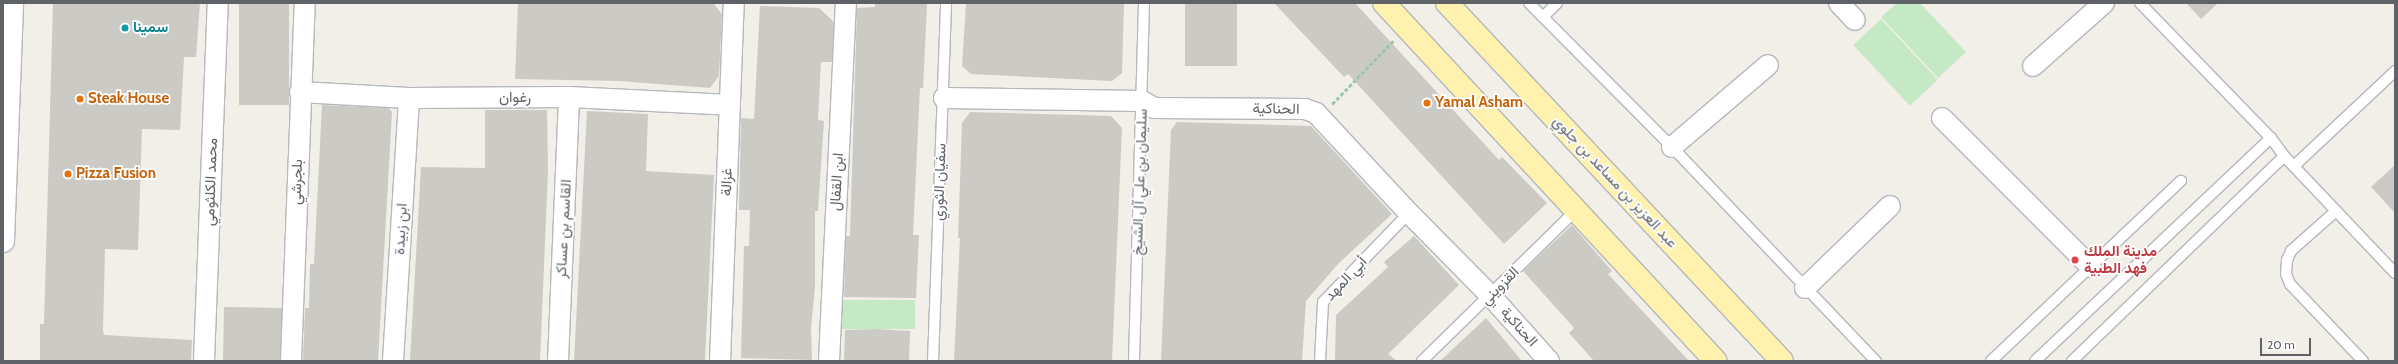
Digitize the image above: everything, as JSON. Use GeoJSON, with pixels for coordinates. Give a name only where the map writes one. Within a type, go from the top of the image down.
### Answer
{"type":"FeatureCollection","features":[{"type":"Feature","properties":{"kind":"main road"},"geometry":{"type":"LineString","coordinates":[[1384,3],[1715,361]]}},
{"type":"Feature","properties":{"kind":"main road","name":"عبد العزيز بن مساعد بن جلوي"},"geometry":{"type":"LineString","coordinates":[[1447,3],[1782,361]]}},
{"type":"Feature","properties":{"kind":"street"},"geometry":{"type":"LineString","coordinates":[[3,241],[12,3]]}},
{"type":"Feature","properties":{"kind":"street","name":"محمد الكلثومي"},"geometry":{"type":"LineString","coordinates":[[204,361],[218,3]]}},
{"type":"Feature","properties":{"kind":"street","name":"بلجرشي"},"geometry":{"type":"LineString","coordinates":[[291,361],[304,3]]}},
{"type":"Feature","properties":{"kind":"street","name":"غزالة"},"geometry":{"type":"LineString","coordinates":[[720,361],[734,3]]}},
{"type":"Feature","properties":{"kind":"street","name":"ابن القفال"},"geometry":{"type":"LineString","coordinates":[[829,361],[846,3]]}},
{"type":"Feature","properties":{"kind":"street"},"geometry":{"type":"LineString","coordinates":[[1839,3],[1855,20]]}},
{"type":"Feature","properties":{"kind":"street"},"geometry":{"type":"LineString","coordinates":[[2033,66],[2104,3]]}},
{"type":"Feature","properties":{"kind":"street"},"geometry":{"type":"LineString","coordinates":[[1672,147],[1768,64]]}},
{"type":"Feature","properties":{"kind":"street","name":"رغوان"},"geometry":{"type":"LineString","coordinates":[[300,92],[409,98],[569,97],[730,105]]}},
{"type":"Feature","properties":{"kind":"street","name":"القاسم بن عساكر"},"geometry":{"type":"LineString","coordinates":[[558,361],[569,97]]}},
{"type":"Feature","properties":{"kind":"street","name":"ابن زبيدة"},"geometry":{"type":"LineString","coordinates":[[393,361],[409,98]]}},
{"type":"Feature","properties":{"kind":"street","name":"الحناكية"},"geometry":{"type":"LineString","coordinates":[[944,98],[1142,101],[1154,108],[1305,109],[1321,116],[1409,213],[1490,296],[1549,361]]}},
{"type":"Feature","properties":{"kind":"street"},"geometry":{"type":"LineString","coordinates":[[1942,118],[2091,267]]}},
{"type":"Feature","properties":{"kind":"street"},"geometry":{"type":"LineString","coordinates":[[1805,288],[1890,206]]}},
{"type":"Feature","properties":{"kind":"lane","name":"سفيان الثوري"},"geometry":{"type":"LineString","coordinates":[[933,361],[944,98],[946,3]]}},
{"type":"Feature","properties":{"kind":"lane","name":"سليمان بن علي آل الشيخ"},"geometry":{"type":"LineString","coordinates":[[1134,361],[1144,3]]}},
{"type":"Feature","properties":{"kind":"lane"},"geometry":{"type":"LineString","coordinates":[[1529,3],[1672,147],[1876,361]]}},
{"type":"Feature","properties":{"kind":"lane"},"geometry":{"type":"LineString","coordinates":[[1543,17],[1556,3]]}},
{"type":"Feature","properties":{"kind":"lane"},"geometry":{"type":"LineString","coordinates":[[2140,3],[2271,138],[2284,156],[2395,273]]}},
{"type":"Feature","properties":{"kind":"lane"},"geometry":{"type":"LineString","coordinates":[[2294,166],[2395,70]]}},
{"type":"Feature","properties":{"kind":"lane"},"geometry":{"type":"LineString","coordinates":[[2035,361],[2271,138]]}},
{"type":"Feature","properties":{"kind":"lane"},"geometry":{"type":"LineString","coordinates":[[2072,361],[2284,156]]}},
{"type":"Feature","properties":{"kind":"lane"},"geometry":{"type":"LineString","coordinates":[[1991,361],[2181,181]]}},
{"type":"Feature","properties":{"kind":"lane","name":"القزويني"},"geometry":{"type":"LineString","coordinates":[[1422,361],[1576,210]]}},
{"type":"Feature","properties":{"kind":"lane"},"geometry":{"type":"LineString","coordinates":[[2336,210],[2291,251],[2287,260],[2286,274],[2290,284],[2362,361]]}},
{"type":"Feature","properties":{"kind":"lane","name":"أبي المهد"},"geometry":{"type":"LineString","coordinates":[[1320,361],[1323,302],[1409,213]]}},
{"type":"Feature","properties":{"kind":"path"},"geometry":{"type":"LineString","coordinates":[[1321,116],[1407,27]]}},
{"type":"Feature","properties":{"kind":"green space"},"geometry":{"type":"Polygon","coordinates":[[[1897,3],[1920,3],[1966,52],[1938,78],[1881,17],[1897,3]]]}},
{"type":"Feature","properties":{"kind":"green space"},"geometry":{"type":"Polygon","coordinates":[[[1881,19],[1938,80],[1910,106],[1853,45],[1881,19]]]}},
{"type":"Feature","properties":{"kind":"green space"},"geometry":{"type":"Polygon","coordinates":[[[841,300],[915,300],[915,329],[841,329],[841,300]]]}},
{"type":"Feature","properties":{"kind":"building"},"geometry":{"type":"Polygon","coordinates":[[[53,3],[200,3],[196,57],[184,57],[180,130],[142,129],[138,250],[105,249],[104,335],[192,340],[191,361],[40,361],[40,324],[44,324],[53,3]]]}},
{"type":"Feature","properties":{"kind":"building"},"geometry":{"type":"Polygon","coordinates":[[[239,3],[289,3],[289,105],[239,105],[239,3]]]}},
{"type":"Feature","properties":{"kind":"building"},"geometry":{"type":"Polygon","coordinates":[[[518,3],[713,3],[722,14],[719,76],[710,88],[619,81],[515,79],[518,3]]]}},
{"type":"Feature","properties":{"kind":"building"},"geometry":{"type":"Polygon","coordinates":[[[875,3],[926,3],[927,6],[923,88],[920,88],[913,235],[919,235],[916,298],[844,297],[846,236],[850,236],[857,8],[875,7],[875,3]]]}},
{"type":"Feature","properties":{"kind":"building"},"geometry":{"type":"Polygon","coordinates":[[[966,3],[1124,3],[1122,73],[1112,81],[971,74],[962,66],[966,3]]]}},
{"type":"Feature","properties":{"kind":"building"},"geometry":{"type":"Polygon","coordinates":[[[1185,3],[1237,3],[1237,66],[1185,66],[1185,3]]]}},
{"type":"Feature","properties":{"kind":"building"},"geometry":{"type":"Polygon","coordinates":[[[1274,3],[1355,3],[1499,160],[1502,157],[1547,203],[1504,244],[1348,74],[1344,77],[1274,3]]]}},
{"type":"Feature","properties":{"kind":"building"},"geometry":{"type":"Polygon","coordinates":[[[2186,3],[2218,3],[2201,19],[2186,3]]]}},
{"type":"Feature","properties":{"kind":"building"},"geometry":{"type":"Polygon","coordinates":[[[760,6],[819,8],[834,22],[832,62],[821,62],[818,120],[824,121],[818,211],[815,211],[815,286],[811,329],[812,360],[741,358],[744,246],[749,246],[750,210],[739,210],[741,118],[754,119],[760,6]]]}},
{"type":"Feature","properties":{"kind":"building"},"geometry":{"type":"Polygon","coordinates":[[[322,105],[389,108],[392,112],[378,361],[303,361],[305,308],[309,308],[310,264],[314,264],[322,105]]]}},
{"type":"Feature","properties":{"kind":"building"},"geometry":{"type":"Polygon","coordinates":[[[485,110],[547,110],[548,171],[540,361],[410,361],[421,167],[485,168],[485,110]]]}},
{"type":"Feature","properties":{"kind":"building"},"geometry":{"type":"Polygon","coordinates":[[[587,111],[648,114],[646,171],[714,175],[705,361],[574,361],[587,111]]]}},
{"type":"Feature","properties":{"kind":"building"},"geometry":{"type":"Polygon","coordinates":[[[970,112],[1111,116],[1122,128],[1112,361],[954,361],[960,238],[958,238],[962,123],[970,112]]]}},
{"type":"Feature","properties":{"kind":"building"},"geometry":{"type":"Polygon","coordinates":[[[1177,122],[1311,126],[1392,214],[1338,264],[1306,301],[1302,361],[1161,361],[1171,130],[1177,122]]]}},
{"type":"Feature","properties":{"kind":"building"},"geometry":{"type":"Polygon","coordinates":[[[2395,165],[2395,213],[2371,187],[2395,165]]]}},
{"type":"Feature","properties":{"kind":"building"},"geometry":{"type":"Polygon","coordinates":[[[1572,225],[1612,271],[1608,274],[1689,361],[1594,361],[1569,333],[1574,328],[1523,271],[1572,225]]]}},
{"type":"Feature","properties":{"kind":"building"},"geometry":{"type":"Polygon","coordinates":[[[1414,236],[1459,285],[1388,354],[1397,361],[1335,361],[1336,315],[1388,267],[1384,262],[1414,236]]]}},
{"type":"Feature","properties":{"kind":"building"},"geometry":{"type":"Polygon","coordinates":[[[224,307],[282,308],[281,361],[223,361],[224,307]]]}},
{"type":"Feature","properties":{"kind":"building"},"geometry":{"type":"Polygon","coordinates":[[[1486,318],[1522,361],[1440,361],[1486,318]]]}},
{"type":"Feature","properties":{"kind":"building"},"geometry":{"type":"Polygon","coordinates":[[[875,329],[910,331],[909,361],[844,361],[845,330],[875,329]]]}},
{"type":"Feature","properties":{"kind":"place","name":"سمينا"},"geometry":{"type":"Point","coordinates":[125,28]}},
{"type":"Feature","properties":{"kind":"place","name":"Steak House"},"geometry":{"type":"Point","coordinates":[80,99]}},
{"type":"Feature","properties":{"kind":"place","name":"Yamal Asham"},"geometry":{"type":"Point","coordinates":[1427,103]}},
{"type":"Feature","properties":{"kind":"place","name":"Pizza Fusion"},"geometry":{"type":"Point","coordinates":[68,174]}},
{"type":"Feature","properties":{"kind":"place","name":"مدينة الملك فهد الطبية"},"geometry":{"type":"Point","coordinates":[2075,260]}}]}
